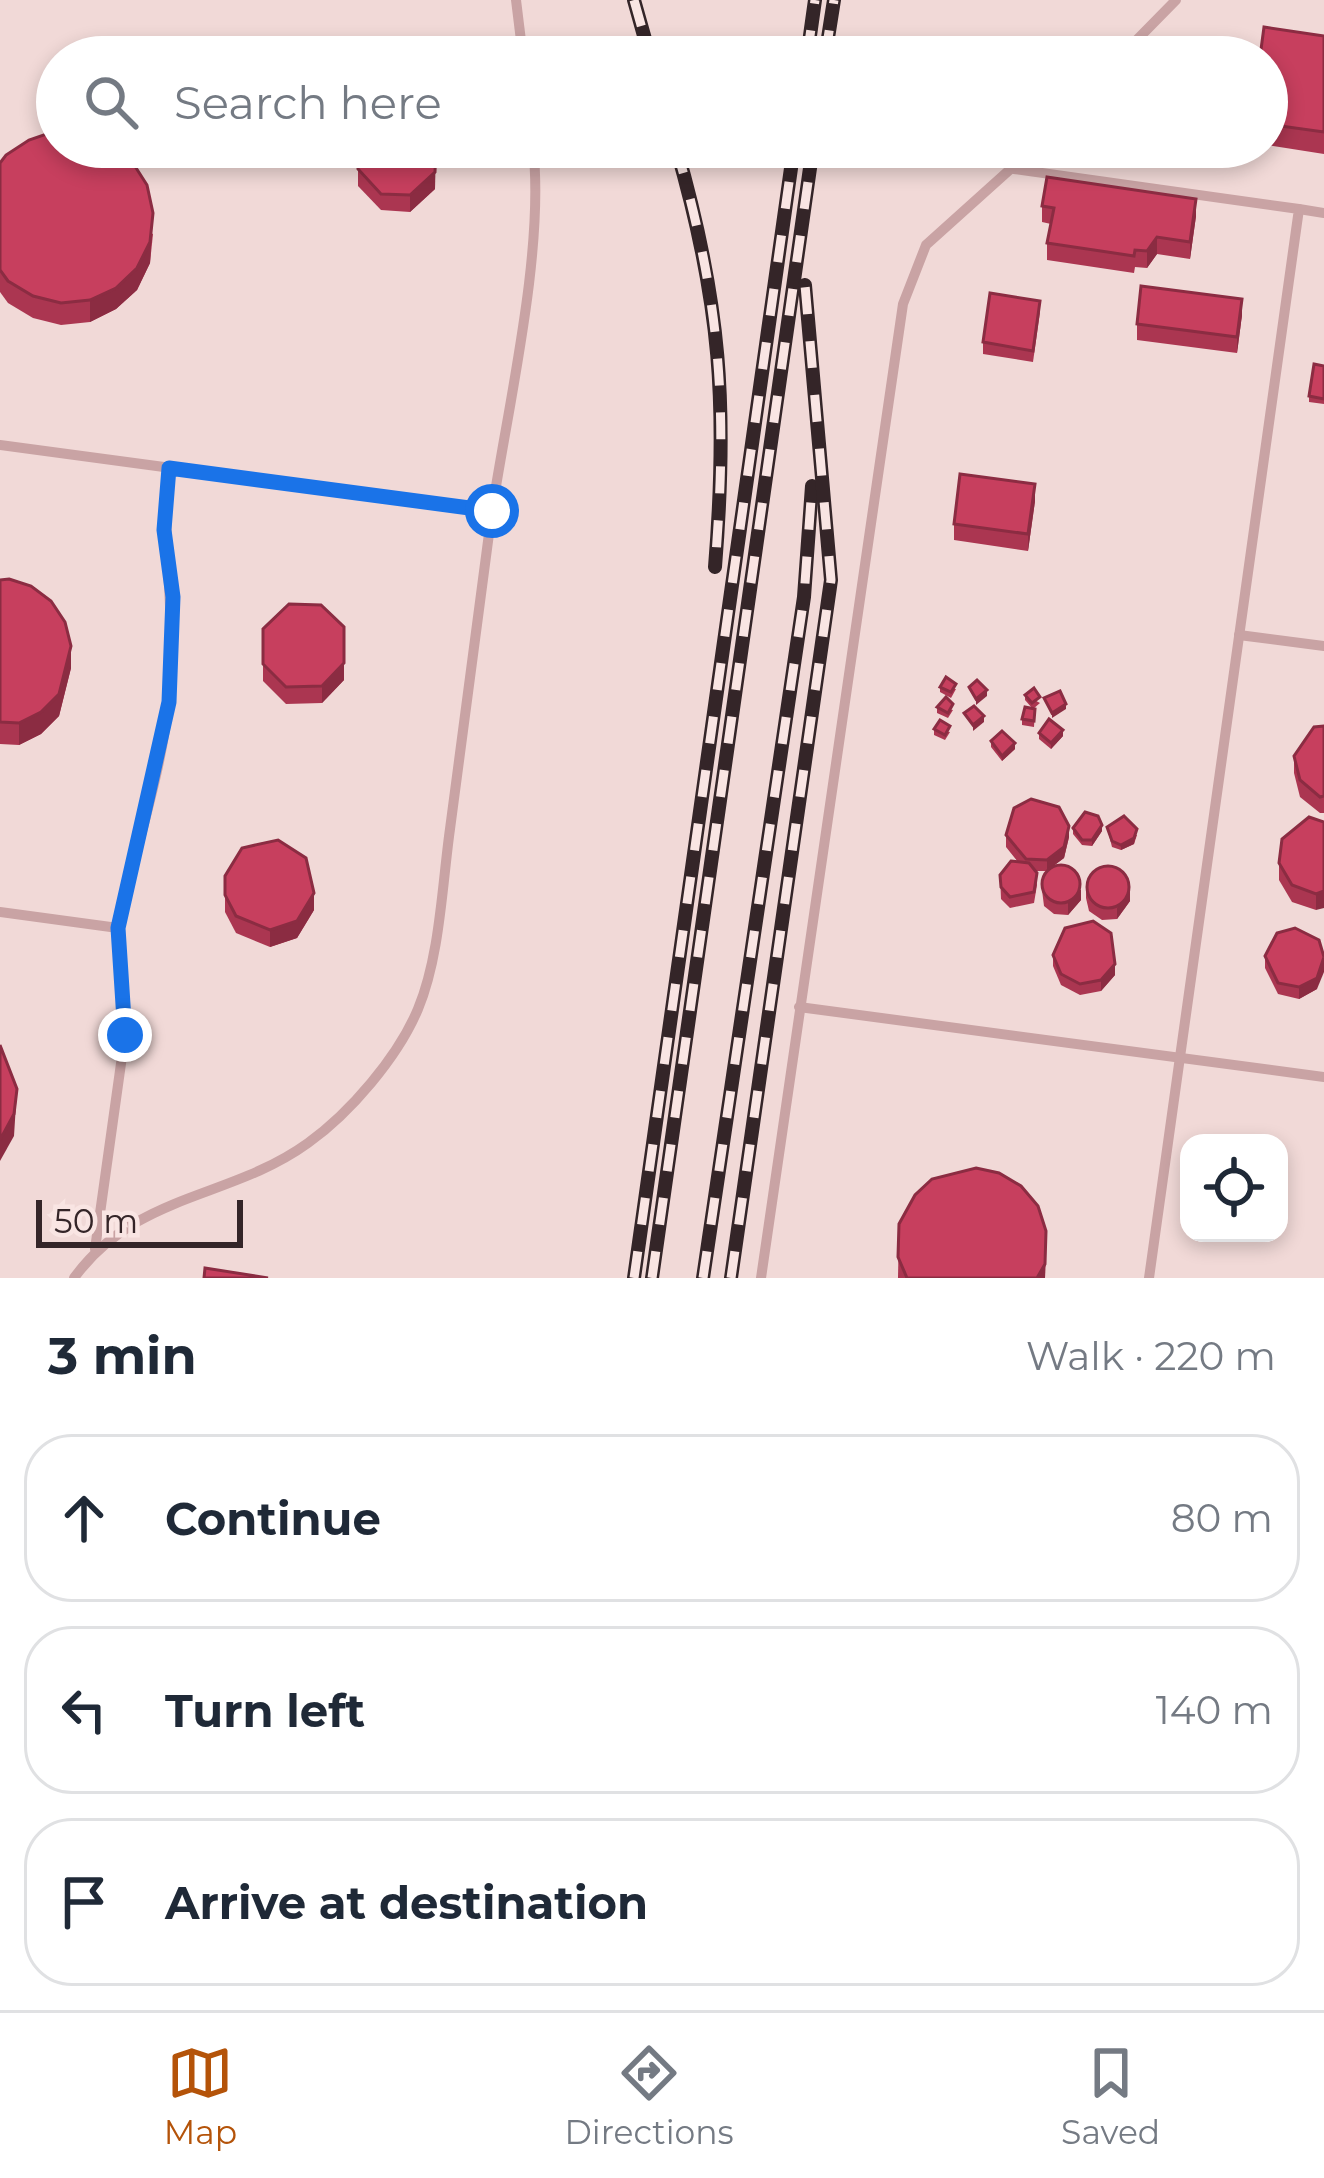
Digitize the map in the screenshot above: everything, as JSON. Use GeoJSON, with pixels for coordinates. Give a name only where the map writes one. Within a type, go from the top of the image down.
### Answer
{"type":"FeatureCollection","features":[{"type":"Feature","properties":{"kind":"lane"},"geometry":{"type":"LineString","coordinates":[[516,0],[520,36]]}},
{"type":"Feature","properties":{"kind":"lane"},"geometry":{"type":"LineString","coordinates":[[1141,36],[1176,0]]}},
{"type":"Feature","properties":{"kind":"lane"},"geometry":{"type":"LineString","coordinates":[[74,1278],[95,1249],[134,1219],[218,1187],[308,1143],[379,1071],[418,1008],[440,908],[523,313],[536,168]]}},
{"type":"Feature","properties":{"kind":"lane"},"geometry":{"type":"LineString","coordinates":[[760,1278],[903,304],[926,245],[1014,169],[1324,213]]}},
{"type":"Feature","properties":{"kind":"lane"},"geometry":{"type":"LineString","coordinates":[[1149,1278],[1299,209]]}},
{"type":"Feature","properties":{"kind":"lane"},"geometry":{"type":"LineString","coordinates":[[0,445],[492,511]]}},
{"type":"Feature","properties":{"kind":"lane"},"geometry":{"type":"LineString","coordinates":[[95,1249],[125,1035],[118,928],[169,702],[173,597],[164,530],[169,468]]}},
{"type":"Feature","properties":{"kind":"lane"},"geometry":{"type":"LineString","coordinates":[[1239,634],[1324,646]]}},
{"type":"Feature","properties":{"kind":"lane"},"geometry":{"type":"LineString","coordinates":[[0,911],[118,928]]}},
{"type":"Feature","properties":{"kind":"lane"},"geometry":{"type":"LineString","coordinates":[[799,1007],[1324,1077]]}},
{"type":"Feature","properties":{"kind":"building"},"geometry":{"type":"Polygon","coordinates":[[[1264,27],[1324,36],[1324,132],[1288,127],[1288,36],[1263,36],[1264,27]]]}},
{"type":"Feature","properties":{"kind":"building"},"geometry":{"type":"Polygon","coordinates":[[[36,138],[36,168],[136,168],[147,185],[153,213],[150,242],[137,268],[116,288],[90,300],[61,303],[33,296],[8,281],[0,270],[0,163],[36,138]]]}},
{"type":"Feature","properties":{"kind":"building"},"geometry":{"type":"Polygon","coordinates":[[[435,168],[410,195],[381,194],[358,169],[435,168]]]}},
{"type":"Feature","properties":{"kind":"building"},"geometry":{"type":"Polygon","coordinates":[[[1047,177],[1196,199],[1190,242],[1157,237],[1147,251],[1135,250],[1134,256],[1047,243],[1054,208],[1042,206],[1047,177]]]}},
{"type":"Feature","properties":{"kind":"building"},"geometry":{"type":"Polygon","coordinates":[[[1141,286],[1242,299],[1237,337],[1137,324],[1141,286]]]}},
{"type":"Feature","properties":{"kind":"building"},"geometry":{"type":"Polygon","coordinates":[[[990,293],[1040,301],[1033,351],[983,342],[990,293]]]}},
{"type":"Feature","properties":{"kind":"building"},"geometry":{"type":"Polygon","coordinates":[[[1314,364],[1324,366],[1324,399],[1309,396],[1314,364]]]}},
{"type":"Feature","properties":{"kind":"building"},"geometry":{"type":"Polygon","coordinates":[[[960,474],[1035,484],[1028,534],[954,524],[960,474]]]}},
{"type":"Feature","properties":{"kind":"building"},"geometry":{"type":"Polygon","coordinates":[[[0,580],[31,586],[51,601],[65,622],[71,646],[59,694],[41,712],[19,723],[0,722],[0,580]]]}},
{"type":"Feature","properties":{"kind":"building"},"geometry":{"type":"Polygon","coordinates":[[[289,604],[321,605],[344,627],[344,663],[322,686],[286,687],[263,664],[263,629],[289,604]]]}},
{"type":"Feature","properties":{"kind":"building"},"geometry":{"type":"Polygon","coordinates":[[[946,677],[956,684],[951,692],[940,687],[946,677]]]}},
{"type":"Feature","properties":{"kind":"building"},"geometry":{"type":"Polygon","coordinates":[[[977,680],[987,690],[976,699],[969,687],[977,680]]]}},
{"type":"Feature","properties":{"kind":"building"},"geometry":{"type":"Polygon","coordinates":[[[1034,688],[1040,697],[1032,703],[1025,695],[1034,688]]]}},
{"type":"Feature","properties":{"kind":"building"},"geometry":{"type":"Polygon","coordinates":[[[1060,691],[1066,704],[1052,713],[1044,698],[1060,691]]]}},
{"type":"Feature","properties":{"kind":"building"},"geometry":{"type":"Polygon","coordinates":[[[946,697],[953,704],[948,713],[937,707],[946,697]]]}},
{"type":"Feature","properties":{"kind":"building"},"geometry":{"type":"Polygon","coordinates":[[[974,706],[984,716],[973,725],[964,713],[974,706]]]}},
{"type":"Feature","properties":{"kind":"building"},"geometry":{"type":"Polygon","coordinates":[[[1025,707],[1035,709],[1034,721],[1022,719],[1025,707]]]}},
{"type":"Feature","properties":{"kind":"building"},"geometry":{"type":"Polygon","coordinates":[[[1049,719],[1063,730],[1051,743],[1039,733],[1049,719]]]}},
{"type":"Feature","properties":{"kind":"building"},"geometry":{"type":"Polygon","coordinates":[[[940,720],[950,726],[945,735],[934,729],[940,720]]]}},
{"type":"Feature","properties":{"kind":"building"},"geometry":{"type":"Polygon","coordinates":[[[1324,726],[1324,796],[1320,797],[1300,780],[1294,756],[1314,727],[1324,726]]]}},
{"type":"Feature","properties":{"kind":"building"},"geometry":{"type":"Polygon","coordinates":[[[1002,731],[1015,743],[1002,756],[991,741],[1002,731]]]}},
{"type":"Feature","properties":{"kind":"building"},"geometry":{"type":"Polygon","coordinates":[[[1031,799],[1059,807],[1069,826],[1064,847],[1047,860],[1026,859],[1006,835],[1014,808],[1031,799]]]}},
{"type":"Feature","properties":{"kind":"building"},"geometry":{"type":"Polygon","coordinates":[[[1085,812],[1098,816],[1102,825],[1092,840],[1082,840],[1073,828],[1085,812]]]}},
{"type":"Feature","properties":{"kind":"building"},"geometry":{"type":"Polygon","coordinates":[[[1124,816],[1137,829],[1134,838],[1121,845],[1112,841],[1107,827],[1124,816]]]}},
{"type":"Feature","properties":{"kind":"building"},"geometry":{"type":"Polygon","coordinates":[[[1309,817],[1324,822],[1324,891],[1316,894],[1292,885],[1279,863],[1282,839],[1309,817]]]}},
{"type":"Feature","properties":{"kind":"building"},"geometry":{"type":"Polygon","coordinates":[[[278,840],[306,858],[314,893],[297,921],[270,930],[236,916],[225,895],[225,876],[242,848],[278,840]]]}},
{"type":"Feature","properties":{"kind":"building"},"geometry":{"type":"Polygon","coordinates":[[[1011,861],[1029,863],[1037,873],[1034,892],[1010,897],[1001,887],[1000,875],[1011,861]]]}},
{"type":"Feature","properties":{"kind":"building"},"geometry":{"type":"Polygon","coordinates":[[[1061,865],[1074,871],[1080,884],[1074,897],[1061,903],[1048,897],[1042,884],[1048,871],[1061,865]]]}},
{"type":"Feature","properties":{"kind":"building"},"geometry":{"type":"Polygon","coordinates":[[[1108,866],[1123,872],[1129,887],[1123,902],[1108,908],[1093,902],[1087,887],[1093,872],[1108,866]]]}},
{"type":"Feature","properties":{"kind":"building"},"geometry":{"type":"Polygon","coordinates":[[[1093,921],[1111,933],[1115,964],[1101,980],[1080,984],[1061,974],[1053,955],[1065,928],[1093,921]]]}},
{"type":"Feature","properties":{"kind":"building"},"geometry":{"type":"Polygon","coordinates":[[[1295,928],[1319,940],[1324,957],[1317,978],[1299,987],[1278,983],[1265,956],[1277,933],[1295,928]]]}},
{"type":"Feature","properties":{"kind":"building"},"geometry":{"type":"Polygon","coordinates":[[[0,1045],[17,1089],[14,1114],[0,1140],[0,1045]]]}},
{"type":"Feature","properties":{"kind":"building"},"geometry":{"type":"Polygon","coordinates":[[[976,1168],[999,1173],[1021,1186],[1038,1206],[1046,1231],[1045,1264],[1037,1278],[907,1278],[898,1257],[899,1224],[915,1195],[932,1179],[976,1168]]]}},
{"type":"Feature","properties":{"kind":"building"},"geometry":{"type":"Polygon","coordinates":[[[205,1268],[268,1278],[204,1278],[205,1268]]]}},
{"type":"Feature","properties":{"kind":"railway"},"geometry":{"type":"LineString","coordinates":[[634,0],[644,36]]}},
{"type":"Feature","properties":{"kind":"railway"},"geometry":{"type":"LineString","coordinates":[[810,36],[815,0]]}},
{"type":"Feature","properties":{"kind":"railway"},"geometry":{"type":"LineString","coordinates":[[828,36],[834,0]]}},
{"type":"Feature","properties":{"kind":"railway"},"geometry":{"type":"LineString","coordinates":[[682,168],[703,256],[717,355],[721,456],[715,567]]}},
{"type":"Feature","properties":{"kind":"railway"},"geometry":{"type":"LineString","coordinates":[[634,1278],[791,168]]}},
{"type":"Feature","properties":{"kind":"railway"},"geometry":{"type":"LineString","coordinates":[[652,1278],[810,168]]}},
{"type":"Feature","properties":{"kind":"railway"},"geometry":{"type":"LineString","coordinates":[[731,1278],[831,580],[805,285]]}},
{"type":"Feature","properties":{"kind":"railway"},"geometry":{"type":"LineString","coordinates":[[703,1278],[804,597],[812,486]]}},
{"type":"Feature","properties":{"kind":"route"},"geometry":{"type":"LineString","coordinates":[[125,1035],[118,928],[169,702],[173,597],[164,530],[169,468],[492,511]]}}]}
